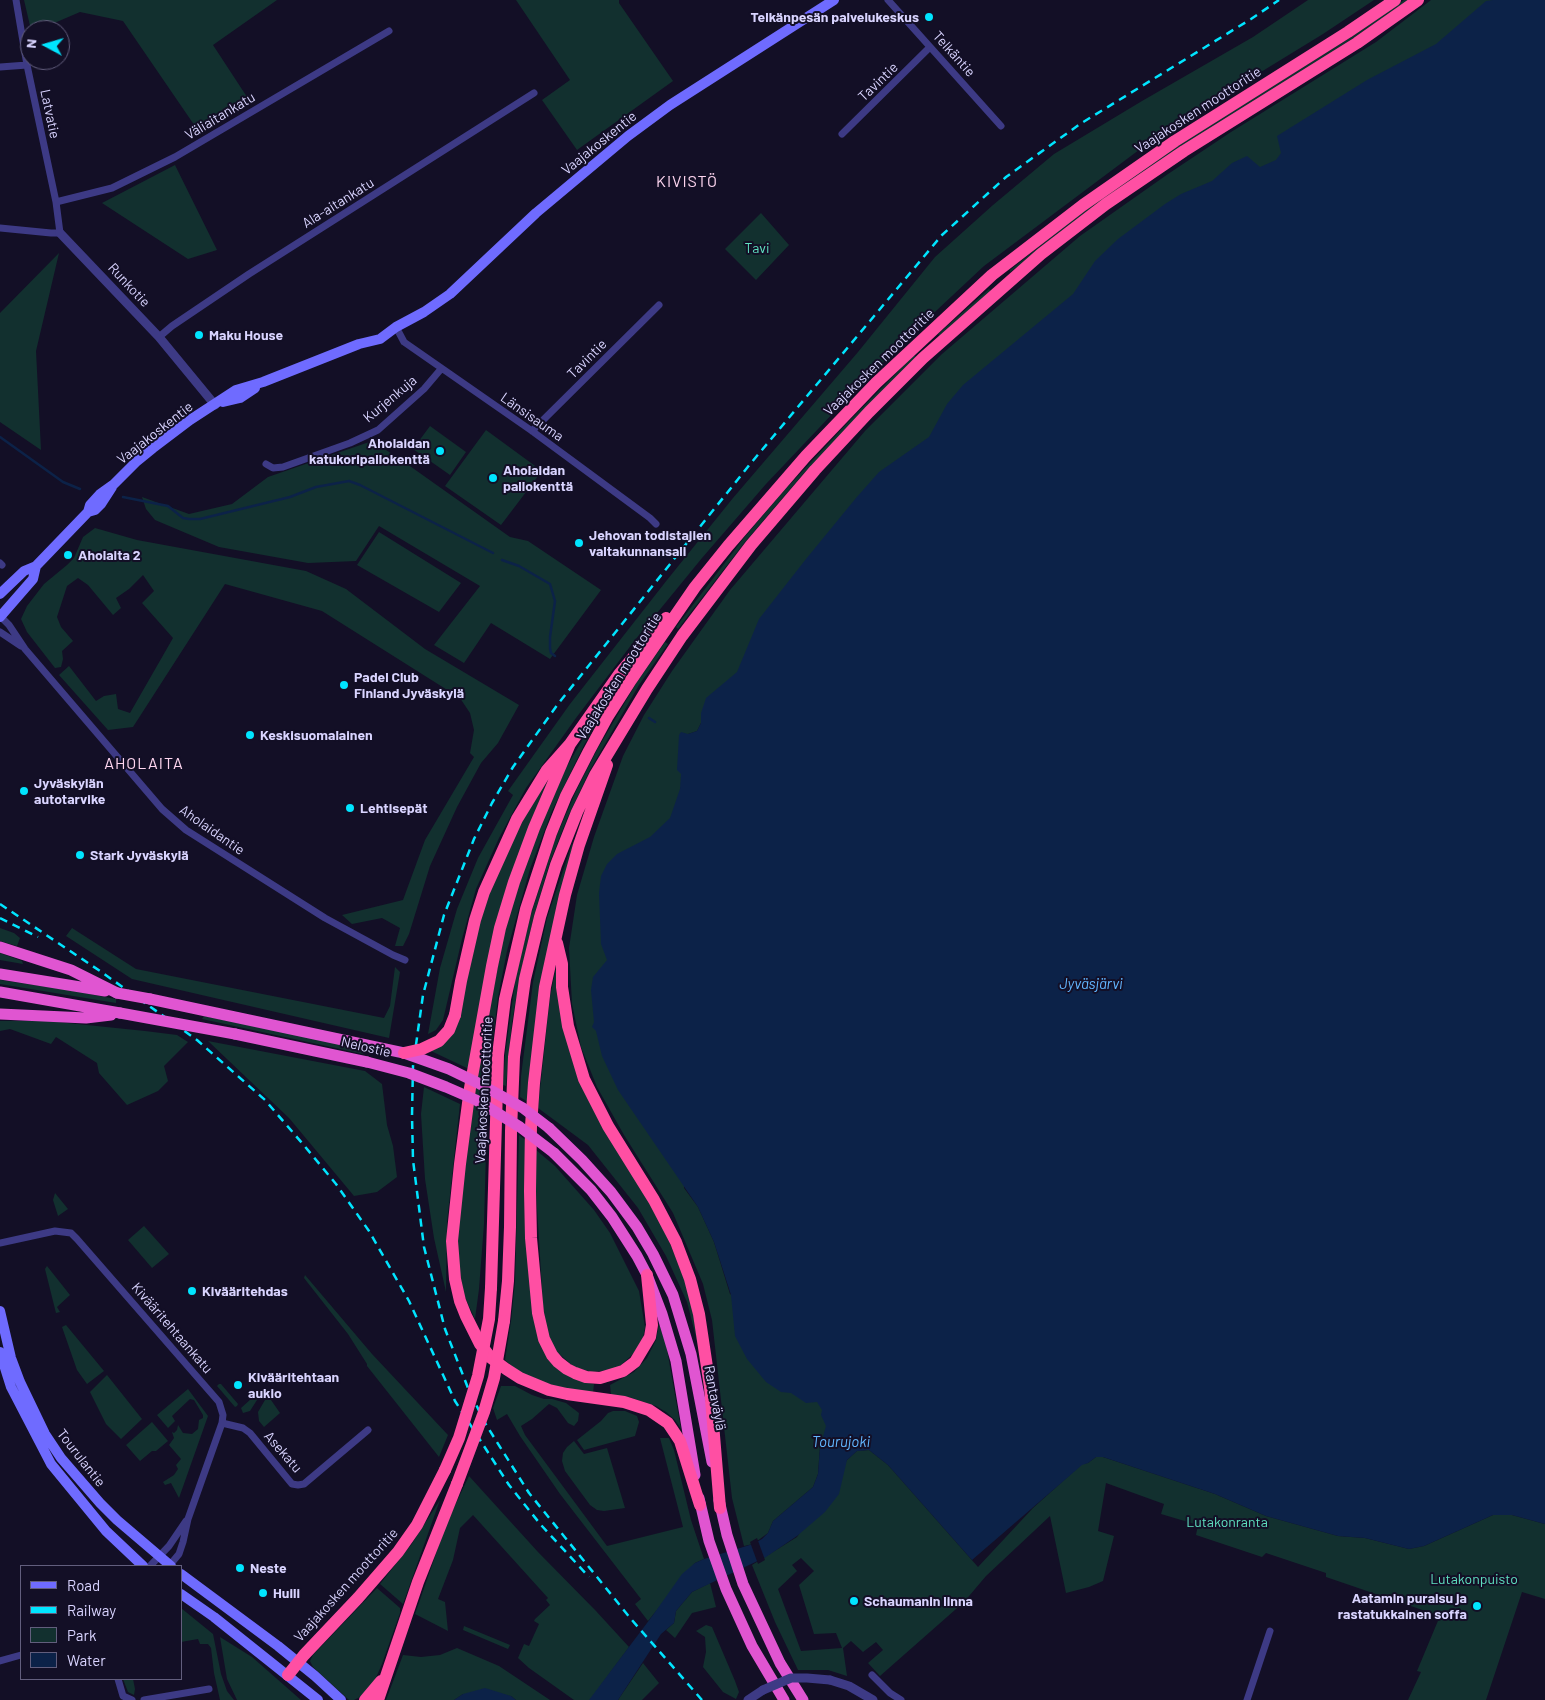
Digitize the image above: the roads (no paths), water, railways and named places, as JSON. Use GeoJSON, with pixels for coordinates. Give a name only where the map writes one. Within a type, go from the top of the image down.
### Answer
{"type":"FeatureCollection","features":[{"type":"Feature","properties":{"kind":"highway","name":"Vaajakosken moottoritie"},"geometry":{"type":"LineString","coordinates":[[288,1675],[398,1552],[417,1525],[459,1438],[478,1376],[486,1336],[492,1288],[498,1055],[505,999],[526,909],[551,833],[566,796],[589,751],[631,680],[695,587],[806,456],[876,383],[992,275],[1075,211],[1175,141],[1348,32],[1395,0]]}},
{"type":"Feature","properties":{"kind":"highway","name":"Vaajakosken moottoritie"},"geometry":{"type":"LineString","coordinates":[[378,1700],[418,1582],[484,1412],[494,1378],[504,1321],[508,1281],[514,1056],[526,979],[540,917],[556,864],[595,775],[614,741],[682,636],[751,545],[815,470],[923,358],[1041,254],[1106,204],[1184,151],[1357,42],[1418,0]]}},
{"type":"Feature","properties":{"kind":"highway"},"geometry":{"type":"LineString","coordinates":[[404,1053],[422,1049],[439,1041],[450,1030],[455,1015],[475,920],[484,892],[517,819],[531,794],[547,770],[570,744],[620,673],[656,628],[695,587]]}},
{"type":"Feature","properties":{"kind":"highway"},"geometry":{"type":"LineString","coordinates":[[614,741],[579,845],[565,895],[545,987],[534,1083],[531,1126],[531,1238],[540,1328],[552,1355],[558,1362],[576,1373],[600,1378],[623,1371],[636,1362],[647,1342],[652,1325],[647,1275]]}},
{"type":"Feature","properties":{"kind":"highway"},"geometry":{"type":"LineString","coordinates":[[570,744],[534,828],[514,882],[500,928],[470,1088],[460,1164],[452,1241],[455,1279],[460,1301],[480,1344],[491,1358],[506,1369],[520,1378],[550,1390],[632,1404],[649,1410],[668,1423],[680,1441],[709,1541],[726,1589],[752,1646],[784,1700]]}},
{"type":"Feature","properties":{"kind":"highway"},"geometry":{"type":"LineString","coordinates":[[556,940],[562,964],[562,988],[568,1026],[584,1079],[608,1126],[654,1200],[676,1242],[690,1279],[699,1314],[710,1387],[720,1508]]}},
{"type":"Feature","properties":{"kind":"highway"},"geometry":{"type":"LineString","coordinates":[[0,947],[71,970],[117,992]]}},
{"type":"Feature","properties":{"kind":"highway","name":"Nelostie"},"geometry":{"type":"LineString","coordinates":[[0,974],[117,992],[404,1053],[449,1069],[478,1083],[523,1108],[549,1128]]}},
{"type":"Feature","properties":{"kind":"highway","name":"Nelostie"},"geometry":{"type":"LineString","coordinates":[[0,992],[235,1034],[367,1062],[409,1073],[476,1100],[520,1127],[554,1153],[591,1190],[612,1217],[647,1275]]}},
{"type":"Feature","properties":{"kind":"highway"},"geometry":{"type":"LineString","coordinates":[[0,1014],[86,1018],[120,1014]]}},
{"type":"Feature","properties":{"kind":"highway","name":"Rantaväylä"},"geometry":{"type":"LineString","coordinates":[[549,1128],[612,1192],[637,1227],[653,1254],[673,1295],[691,1354],[720,1508],[727,1535],[743,1584],[780,1664],[802,1700]]}},
{"type":"Feature","properties":{"kind":"highway"},"geometry":{"type":"LineString","coordinates":[[647,1275],[662,1314],[676,1361],[700,1505]]}},
{"type":"Feature","properties":{"kind":"highway"},"geometry":{"type":"LineString","coordinates":[[365,1700],[386,1676]]}},
{"type":"Feature","properties":{"kind":"main road","name":"Vaajakoskentie"},"geometry":{"type":"LineString","coordinates":[[0,594],[24,571],[36,566],[88,512],[90,505],[100,494],[114,484],[153,448],[215,405],[240,398],[263,382],[359,344],[377,331],[396,328],[424,312],[450,294],[536,213],[628,136],[670,105],[834,0]]}},
{"type":"Feature","properties":{"kind":"main road","name":"Vaajakoskentie"},"geometry":{"type":"LineString","coordinates":[[0,616],[33,579],[36,566]]}},
{"type":"Feature","properties":{"kind":"main road","name":"Tourulantie"},"geometry":{"type":"LineString","coordinates":[[0,1311],[11,1358],[45,1434],[61,1458],[100,1503],[169,1565]]}},
{"type":"Feature","properties":{"kind":"main road","name":"Tourulantie"},"geometry":{"type":"LineString","coordinates":[[0,1352],[11,1387],[51,1464],[93,1517],[142,1565]]}},
{"type":"Feature","properties":{"kind":"main road"},"geometry":{"type":"LineString","coordinates":[[182,1575],[298,1662],[341,1700]]}},
{"type":"Feature","properties":{"kind":"main road"},"geometry":{"type":"LineString","coordinates":[[182,1595],[214,1617],[318,1700]]}},
{"type":"Feature","properties":{"kind":"street","name":"Latvatie"},"geometry":{"type":"LineString","coordinates":[[16,0],[20,24]]}},
{"type":"Feature","properties":{"kind":"street","name":"Telkäntie"},"geometry":{"type":"LineString","coordinates":[[888,0],[1001,126]]}},
{"type":"Feature","properties":{"kind":"street","name":"Väliaitankatu"},"geometry":{"type":"LineString","coordinates":[[56,202],[112,188],[175,157],[389,31]]}},
{"type":"Feature","properties":{"kind":"street","name":"Tavintie"},"geometry":{"type":"LineString","coordinates":[[842,134],[930,48]]}},
{"type":"Feature","properties":{"kind":"street"},"geometry":{"type":"LineString","coordinates":[[0,67],[20,66]]}},
{"type":"Feature","properties":{"kind":"street","name":"Latvatie"},"geometry":{"type":"LineString","coordinates":[[28,70],[56,202],[60,233]]}},
{"type":"Feature","properties":{"kind":"street","name":"Ala-aitankatu"},"geometry":{"type":"LineString","coordinates":[[159,337],[172,326],[250,274],[534,93]]}},
{"type":"Feature","properties":{"kind":"street"},"geometry":{"type":"LineString","coordinates":[[0,228],[60,233]]}},
{"type":"Feature","properties":{"kind":"street","name":"Runkotie"},"geometry":{"type":"LineString","coordinates":[[60,233],[159,337],[215,405]]}},
{"type":"Feature","properties":{"kind":"street","name":"Tavintie"},"geometry":{"type":"LineString","coordinates":[[532,431],[659,304]]}},
{"type":"Feature","properties":{"kind":"street","name":"Länsisauma"},"geometry":{"type":"LineString","coordinates":[[396,328],[404,342],[532,431],[656,524]]}},
{"type":"Feature","properties":{"kind":"street","name":"Kurjenkuja"},"geometry":{"type":"LineString","coordinates":[[266,464],[273,468],[283,467],[350,443],[378,430],[441,369]]}},
{"type":"Feature","properties":{"kind":"street","name":"Aholaidantie"},"geometry":{"type":"LineString","coordinates":[[0,616],[9,625],[25,649],[162,809],[186,830],[325,918],[405,960]]}},
{"type":"Feature","properties":{"kind":"street","name":"Aholaidantie"},"geometry":{"type":"LineString","coordinates":[[0,632],[25,649]]}},
{"type":"Feature","properties":{"kind":"street","name":"Kivääritehtaankatu"},"geometry":{"type":"LineString","coordinates":[[0,1243],[55,1231],[70,1233],[78,1239],[219,1402],[222,1410],[222,1423]]}},
{"type":"Feature","properties":{"kind":"street"},"geometry":{"type":"LineString","coordinates":[[171,1565],[179,1554],[184,1542],[188,1519],[222,1423]]}},
{"type":"Feature","properties":{"kind":"street","name":"Asekatu"},"geometry":{"type":"LineString","coordinates":[[222,1423],[243,1428],[250,1433],[292,1484],[298,1485],[304,1484],[368,1430]]}},
{"type":"Feature","properties":{"kind":"street"},"geometry":{"type":"LineString","coordinates":[[151,1565],[188,1519]]}},
{"type":"Feature","properties":{"kind":"street"},"geometry":{"type":"LineString","coordinates":[[1247,1700],[1270,1631]]}},
{"type":"Feature","properties":{"kind":"street"},"geometry":{"type":"LineString","coordinates":[[0,1661],[20,1655]]}},
{"type":"Feature","properties":{"kind":"street"},"geometry":{"type":"LineString","coordinates":[[872,1674],[890,1693],[901,1700]]}},
{"type":"Feature","properties":{"kind":"street"},"geometry":{"type":"LineString","coordinates":[[748,1700],[763,1690],[791,1678],[830,1680],[849,1686],[873,1700]]}},
{"type":"Feature","properties":{"kind":"street"},"geometry":{"type":"LineString","coordinates":[[118,1680],[123,1696],[132,1700]]}},
{"type":"Feature","properties":{"kind":"street"},"geometry":{"type":"LineString","coordinates":[[144,1700],[209,1689]]}},
{"type":"Feature","properties":{"kind":"water","name":"Jyväsjärvi"},"geometry":{"type":"Polygon","coordinates":[[[1545,0],[1545,1524],[1512,1515],[1493,1515],[1424,1546],[1409,1549],[1365,1538],[1338,1536],[1266,1516],[1215,1494],[1103,1457],[1096,1457],[1082,1465],[972,1560],[888,1465],[869,1450],[857,1451],[847,1460],[839,1494],[825,1512],[797,1536],[766,1557],[692,1592],[676,1611],[674,1623],[661,1634],[618,1700],[589,1700],[682,1574],[695,1563],[704,1559],[753,1544],[762,1539],[768,1533],[773,1521],[813,1487],[818,1474],[820,1447],[826,1426],[821,1415],[822,1410],[817,1402],[806,1403],[791,1393],[781,1392],[766,1382],[747,1359],[735,1336],[731,1295],[714,1242],[698,1207],[618,1090],[602,1056],[596,1031],[592,1027],[594,1022],[591,990],[593,977],[607,960],[601,944],[599,893],[601,876],[607,864],[617,854],[650,837],[670,818],[680,789],[681,774],[677,770],[679,735],[681,732],[688,734],[697,731],[701,723],[701,713],[706,698],[737,672],[759,619],[806,559],[879,472],[929,437],[947,404],[963,385],[1073,294],[1095,261],[1118,239],[1165,204],[1181,194],[1212,181],[1232,163],[1247,156],[1260,167],[1276,160],[1281,153],[1277,136],[1367,80],[1436,44],[1486,1],[1545,0]]]}},
{"type":"Feature","properties":{"kind":"water"},"geometry":{"type":"Polygon","coordinates":[[[485,1688],[511,1696],[516,1700],[454,1700],[463,1694],[485,1688]]]}},
{"type":"Feature","properties":{"kind":"waterway"},"geometry":{"type":"LineString","coordinates":[[0,437],[63,482],[80,489]]}},
{"type":"Feature","properties":{"kind":"waterway"},"geometry":{"type":"LineString","coordinates":[[123,497],[168,506],[183,518],[200,519],[290,497],[316,487],[349,481],[493,553]]}},
{"type":"Feature","properties":{"kind":"waterway"},"geometry":{"type":"LineString","coordinates":[[502,560],[519,566],[550,584],[555,601],[550,648],[551,653],[555,656]]}},
{"type":"Feature","properties":{"kind":"waterway"},"geometry":{"type":"LineString","coordinates":[[649,718],[655,722]]}},
{"type":"Feature","properties":{"kind":"railway"},"geometry":{"type":"LineString","coordinates":[[702,1700],[631,1619],[529,1493],[485,1423],[468,1388],[445,1329],[424,1247],[413,1160],[412,1116],[413,1066],[423,995],[444,915],[474,839],[492,803],[513,767],[558,704],[751,463],[942,235],[1006,177],[1080,124],[1279,0]]}},
{"type":"Feature","properties":{"kind":"railway"},"geometry":{"type":"LineString","coordinates":[[0,904],[100,971],[197,1040],[265,1100],[336,1184],[369,1231],[409,1301],[455,1401],[509,1485],[541,1525],[589,1577]]}},
{"type":"Feature","properties":{"kind":"railway"},"geometry":{"type":"LineString","coordinates":[[0,918],[38,937]]}},
{"type":"Feature","properties":{"kind":"place","name":"Telkänpesän palvelukeskus"},"geometry":{"type":"Point","coordinates":[929,17]}},
{"type":"Feature","properties":{"kind":"place","name":"Maku House"},"geometry":{"type":"Point","coordinates":[199,335]}},
{"type":"Feature","properties":{"kind":"place","name":"Aholaidan katukoripallokenttä"},"geometry":{"type":"Point","coordinates":[440,451]}},
{"type":"Feature","properties":{"kind":"place","name":"Aholaidan pallokenttä"},"geometry":{"type":"Point","coordinates":[493,478]}},
{"type":"Feature","properties":{"kind":"place","name":"Jehovan todistajien valtakunnansali"},"geometry":{"type":"Point","coordinates":[579,543]}},
{"type":"Feature","properties":{"kind":"place","name":"Aholaita 2"},"geometry":{"type":"Point","coordinates":[68,555]}},
{"type":"Feature","properties":{"kind":"place","name":"Padel Club Finland Jyväskylä"},"geometry":{"type":"Point","coordinates":[344,685]}},
{"type":"Feature","properties":{"kind":"place","name":"Keskisuomalainen"},"geometry":{"type":"Point","coordinates":[250,735]}},
{"type":"Feature","properties":{"kind":"place","name":"Jyväskylän autotarvike"},"geometry":{"type":"Point","coordinates":[24,791]}},
{"type":"Feature","properties":{"kind":"place","name":"Lehtisepät"},"geometry":{"type":"Point","coordinates":[350,808]}},
{"type":"Feature","properties":{"kind":"place","name":"Stark Jyväskylä"},"geometry":{"type":"Point","coordinates":[80,855]}},
{"type":"Feature","properties":{"kind":"place","name":"Kivääritehdas"},"geometry":{"type":"Point","coordinates":[192,1291]}},
{"type":"Feature","properties":{"kind":"place","name":"Kivääritehtaan aukio"},"geometry":{"type":"Point","coordinates":[238,1385]}},
{"type":"Feature","properties":{"kind":"place","name":"Neste"},"geometry":{"type":"Point","coordinates":[240,1568]}},
{"type":"Feature","properties":{"kind":"place","name":"Huili"},"geometry":{"type":"Point","coordinates":[263,1593]}},
{"type":"Feature","properties":{"kind":"place","name":"Schaumanin linna"},"geometry":{"type":"Point","coordinates":[854,1601]}},
{"type":"Feature","properties":{"kind":"place","name":"Aatamin puraisu ja rastatukkainen soffa"},"geometry":{"type":"Point","coordinates":[1477,1606]}},
{"type":"Feature","properties":{"kind":"district","name":"KIVISTÖ"},"geometry":{"type":"Point","coordinates":[687,182]}},
{"type":"Feature","properties":{"kind":"district","name":"AHOLAITA"},"geometry":{"type":"Point","coordinates":[144,764]}},
{"type":"Feature","properties":{"kind":"park label","name":"Tavi"},"geometry":{"type":"Point","coordinates":[757,248]}},
{"type":"Feature","properties":{"kind":"park label","name":"Lutakonranta"},"geometry":{"type":"Point","coordinates":[1227,1522]}},
{"type":"Feature","properties":{"kind":"park label","name":"Lutakonpuisto"},"geometry":{"type":"Point","coordinates":[1474,1579]}},
{"type":"Feature","properties":{"kind":"water label","name":"Tourujoki"},"geometry":{"type":"Point","coordinates":[841,1442]}}]}
